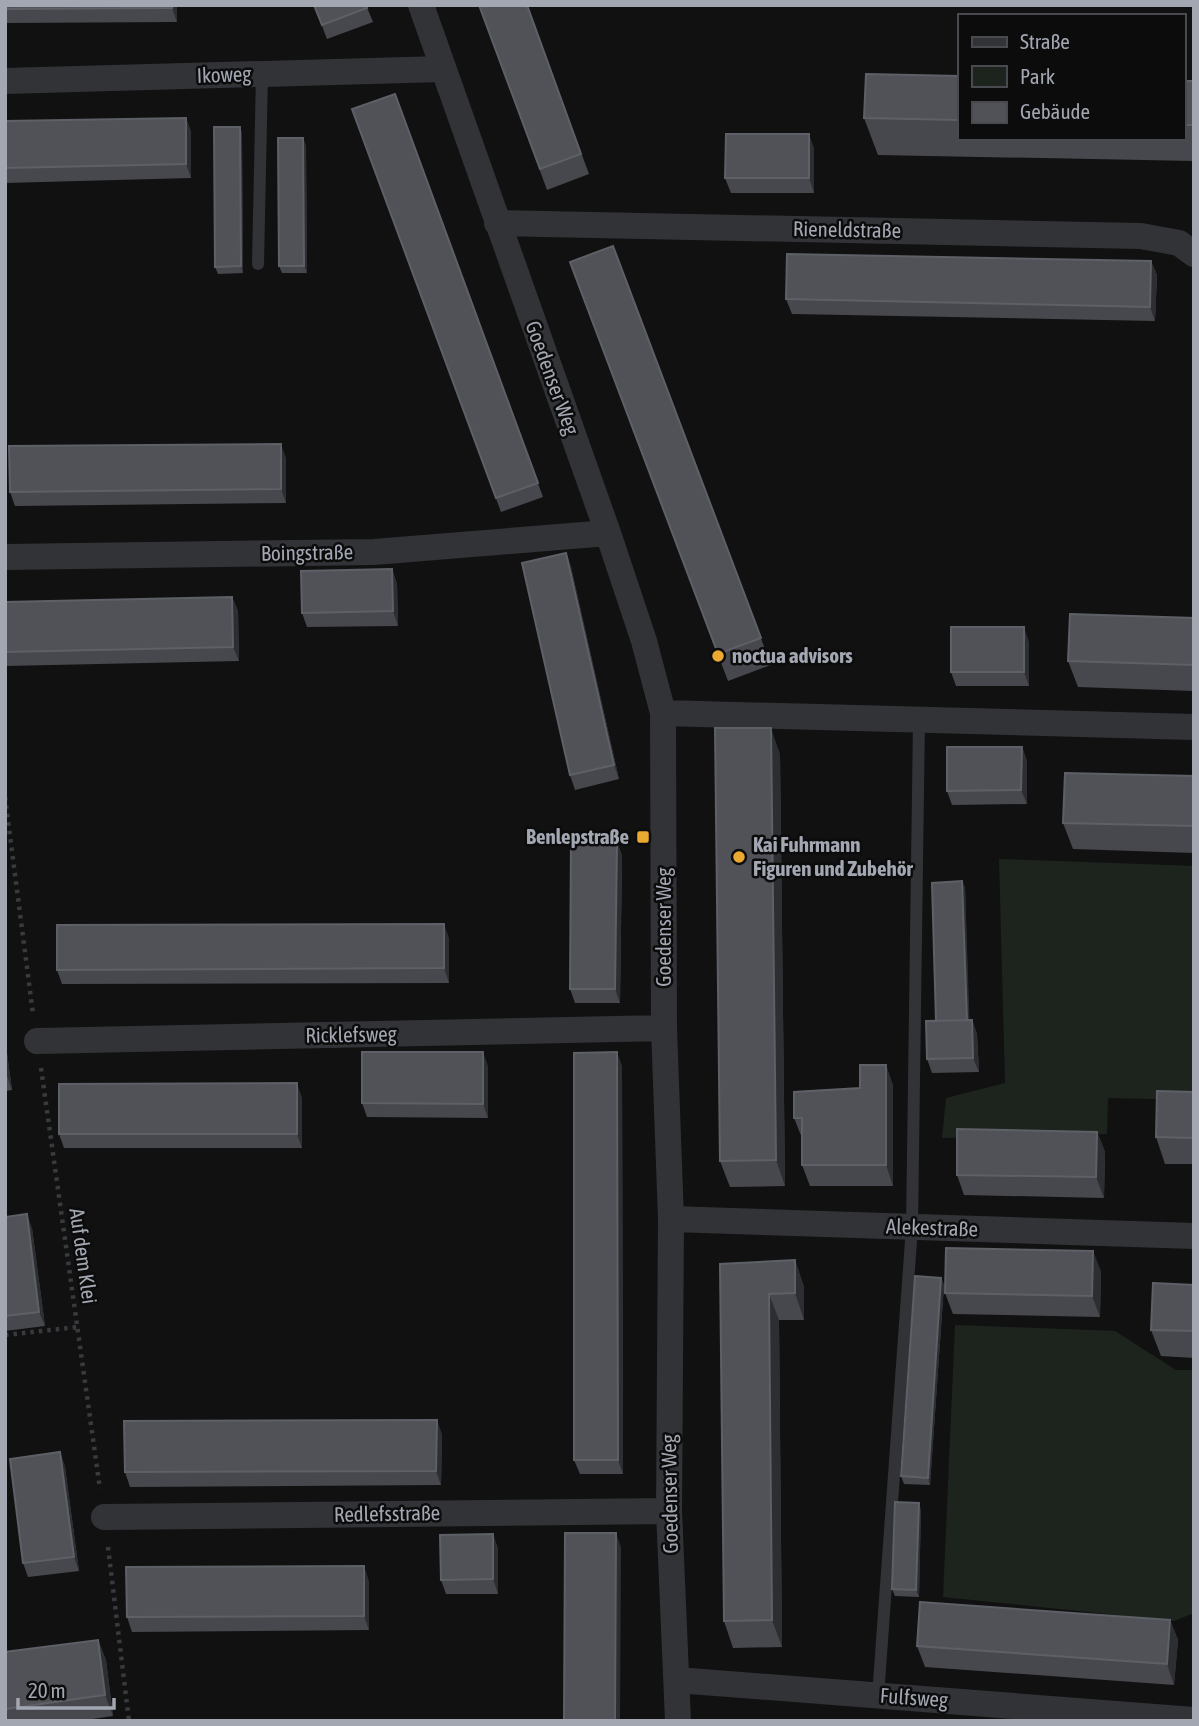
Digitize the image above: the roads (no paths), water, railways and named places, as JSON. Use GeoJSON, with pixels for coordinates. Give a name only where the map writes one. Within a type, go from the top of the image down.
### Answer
{"type":"FeatureCollection","features":[{"type":"Feature","properties":{"kind":"street","name":"Goedenser Weg"},"geometry":{"type":"LineString","coordinates":[[421,5],[608,533],[644,641],[663,713],[664,1028],[671,1219],[669,1511],[678,1721]]}},
{"type":"Feature","properties":{"kind":"street","name":"Ikoweg"},"geometry":{"type":"LineString","coordinates":[[5,81],[442,69]]}},
{"type":"Feature","properties":{"kind":"street","name":"Rieneldstraße"},"geometry":{"type":"LineString","coordinates":[[497,223],[1141,236],[1179,243],[1194,254]]}},
{"type":"Feature","properties":{"kind":"street","name":"Boingstraße"},"geometry":{"type":"LineString","coordinates":[[5,557],[373,552],[608,533]]}},
{"type":"Feature","properties":{"kind":"street"},"geometry":{"type":"LineString","coordinates":[[663,713],[1194,727]]}},
{"type":"Feature","properties":{"kind":"street","name":"Ricklefsweg"},"geometry":{"type":"LineString","coordinates":[[37,1041],[664,1028]]}},
{"type":"Feature","properties":{"kind":"street","name":"Alekestraße"},"geometry":{"type":"LineString","coordinates":[[671,1219],[1194,1237]]}},
{"type":"Feature","properties":{"kind":"street","name":"Redlefsstraße"},"geometry":{"type":"LineString","coordinates":[[104,1517],[669,1511]]}},
{"type":"Feature","properties":{"kind":"street","name":"Fulfsweg"},"geometry":{"type":"LineString","coordinates":[[677,1680],[1194,1720]]}},
{"type":"Feature","properties":{"kind":"lane"},"geometry":{"type":"LineString","coordinates":[[258,264],[262,74]]}},
{"type":"Feature","properties":{"kind":"lane"},"geometry":{"type":"LineString","coordinates":[[878,1696],[912,1227],[919,719]]}},
{"type":"Feature","properties":{"kind":"place","name":"noctua advisors"},"geometry":{"type":"Point","coordinates":[718,656]}},
{"type":"Feature","properties":{"kind":"place","name":"Benlepstraße"},"geometry":{"type":"Point","coordinates":[643,837]}},
{"type":"Feature","properties":{"kind":"place","name":"Kai Fuhrmann Figuren und Zubehör"},"geometry":{"type":"Point","coordinates":[739,857]}}]}
